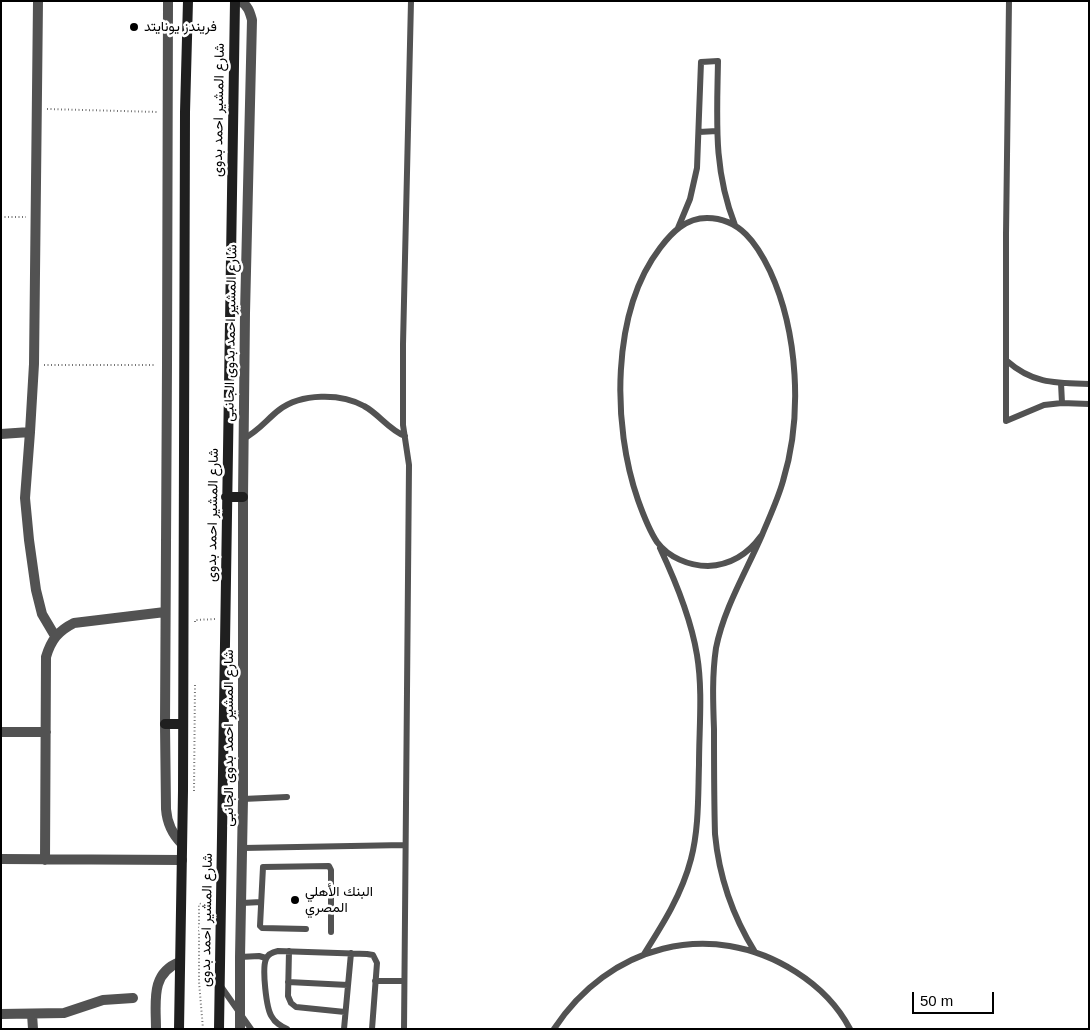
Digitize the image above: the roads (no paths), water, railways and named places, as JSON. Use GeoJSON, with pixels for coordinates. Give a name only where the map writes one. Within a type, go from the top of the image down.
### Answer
{"type":"FeatureCollection","features":[{"type":"Feature","properties":{"kind":"street"},"geometry":{"type":"LineString","coordinates":[[38,1],[34,364],[25,498],[36,590],[42,614],[55,636]]}},
{"type":"Feature","properties":{"kind":"street"},"geometry":{"type":"LineString","coordinates":[[168,1],[164,724],[167,817],[172,832],[182,844]]}},
{"type":"Feature","properties":{"kind":"street","name":"شارع المشير احمد بدوى"},"geometry":{"type":"LineString","coordinates":[[178,1029],[182,860],[185,122],[188,1]]}},
{"type":"Feature","properties":{"kind":"street","name":"شارع المشير احمد بدوى"},"geometry":{"type":"LineString","coordinates":[[219,1029],[235,1]]}},
{"type":"Feature","properties":{"kind":"street","name":"شارع المشير احمد بدوى الجانبى"},"geometry":{"type":"LineString","coordinates":[[240,1],[249,10],[252,20],[245,313],[243,848],[240,1029]]}},
{"type":"Feature","properties":{"kind":"street"},"geometry":{"type":"LineString","coordinates":[[1,434],[30,432]]}},
{"type":"Feature","properties":{"kind":"street"},"geometry":{"type":"LineString","coordinates":[[226,497],[243,497]]}},
{"type":"Feature","properties":{"kind":"street"},"geometry":{"type":"LineString","coordinates":[[45,860],[46,657],[49,646],[63,628],[74,623],[165,612]]}},
{"type":"Feature","properties":{"kind":"street"},"geometry":{"type":"LineString","coordinates":[[164,724],[183,724]]}},
{"type":"Feature","properties":{"kind":"street"},"geometry":{"type":"LineString","coordinates":[[1,732],[46,732]]}},
{"type":"Feature","properties":{"kind":"street"},"geometry":{"type":"LineString","coordinates":[[1,859],[182,860]]}},
{"type":"Feature","properties":{"kind":"street"},"geometry":{"type":"LineString","coordinates":[[156,1029],[157,986],[160,978],[169,966],[180,962]]}},
{"type":"Feature","properties":{"kind":"street"},"geometry":{"type":"LineString","coordinates":[[1,1014],[64,1013],[103,1000],[133,998]]}},
{"type":"Feature","properties":{"kind":"street"},"geometry":{"type":"LineString","coordinates":[[32,1014],[32,1029]]}},
{"type":"Feature","properties":{"kind":"lane"},"geometry":{"type":"LineString","coordinates":[[404,1029],[409,465],[404,436],[404,344],[411,1]]}},
{"type":"Feature","properties":{"kind":"lane"},"geometry":{"type":"LineString","coordinates":[[1009,1],[1006,421],[1036,408],[1062,403],[1089,404]]}},
{"type":"Feature","properties":{"kind":"lane"},"geometry":{"type":"LineString","coordinates":[[677,229],[690,199],[697,168],[701,62],[718,61],[717,131],[721,179],[735,225]]}},
{"type":"Feature","properties":{"kind":"lane"},"geometry":{"type":"LineString","coordinates":[[698,132],[717,131]]}},
{"type":"Feature","properties":{"kind":"lane"},"geometry":{"type":"LineString","coordinates":[[644,954],[672,909],[686,876],[695,841],[698,807],[700,687],[698,656],[693,633],[680,594],[640,506],[627,465],[621,420],[621,378],[625,338],[637,290],[654,257],[677,229],[684,224],[701,218],[719,219],[735,225],[750,237],[774,281],[785,313],[793,367],[795,407],[791,446],[782,483],[762,536],[726,615],[717,645],[713,675],[716,852],[730,904],[737,921],[755,952]]}},
{"type":"Feature","properties":{"kind":"lane"},"geometry":{"type":"LineString","coordinates":[[1006,361],[1032,378],[1046,382],[1089,384]]}},
{"type":"Feature","properties":{"kind":"lane"},"geometry":{"type":"LineString","coordinates":[[1062,383],[1062,403]]}},
{"type":"Feature","properties":{"kind":"lane"},"geometry":{"type":"LineString","coordinates":[[244,439],[262,427],[279,410],[293,402],[309,398],[350,400],[365,406],[404,436]]}},
{"type":"Feature","properties":{"kind":"lane"},"geometry":{"type":"LineString","coordinates":[[657,542],[672,556],[691,564],[711,566],[740,557],[762,536]]}},
{"type":"Feature","properties":{"kind":"lane"},"geometry":{"type":"LineString","coordinates":[[243,799],[287,797]]}},
{"type":"Feature","properties":{"kind":"lane"},"geometry":{"type":"LineString","coordinates":[[243,848],[405,845]]}},
{"type":"Feature","properties":{"kind":"lane"},"geometry":{"type":"LineString","coordinates":[[306,929],[262,928],[260,922],[260,902],[263,867],[329,866],[331,870],[331,932]]}},
{"type":"Feature","properties":{"kind":"lane"},"geometry":{"type":"LineString","coordinates":[[242,903],[260,902]]}},
{"type":"Feature","properties":{"kind":"lane"},"geometry":{"type":"LineString","coordinates":[[554,1029],[573,1002],[598,979],[613,969],[644,954],[660,949],[692,944],[724,945],[755,952],[787,966],[815,986],[838,1011],[850,1029]]}},
{"type":"Feature","properties":{"kind":"lane"},"geometry":{"type":"LineString","coordinates":[[287,1029],[276,1022],[268,1010],[265,964],[266,958],[275,951],[370,954],[375,957],[377,963],[372,1029]]}},
{"type":"Feature","properties":{"kind":"lane"},"geometry":{"type":"LineString","coordinates":[[288,951],[289,1000],[296,1006],[345,1012]]}},
{"type":"Feature","properties":{"kind":"lane"},"geometry":{"type":"LineString","coordinates":[[344,1029],[350,953]]}},
{"type":"Feature","properties":{"kind":"lane"},"geometry":{"type":"LineString","coordinates":[[240,957],[259,956],[266,958]]}},
{"type":"Feature","properties":{"kind":"lane"},"geometry":{"type":"LineString","coordinates":[[375,981],[404,981]]}},
{"type":"Feature","properties":{"kind":"lane"},"geometry":{"type":"LineString","coordinates":[[288,982],[348,985]]}},
{"type":"Feature","properties":{"kind":"lane"},"geometry":{"type":"LineString","coordinates":[[219,984],[251,1029]]}},
{"type":"Feature","properties":{"kind":"place","name":"فريندز يونايتد"},"geometry":{"type":"Point","coordinates":[134,27]}},
{"type":"Feature","properties":{"kind":"place","name":"البنك الأهلي المصري"},"geometry":{"type":"Point","coordinates":[295,900]}}]}
